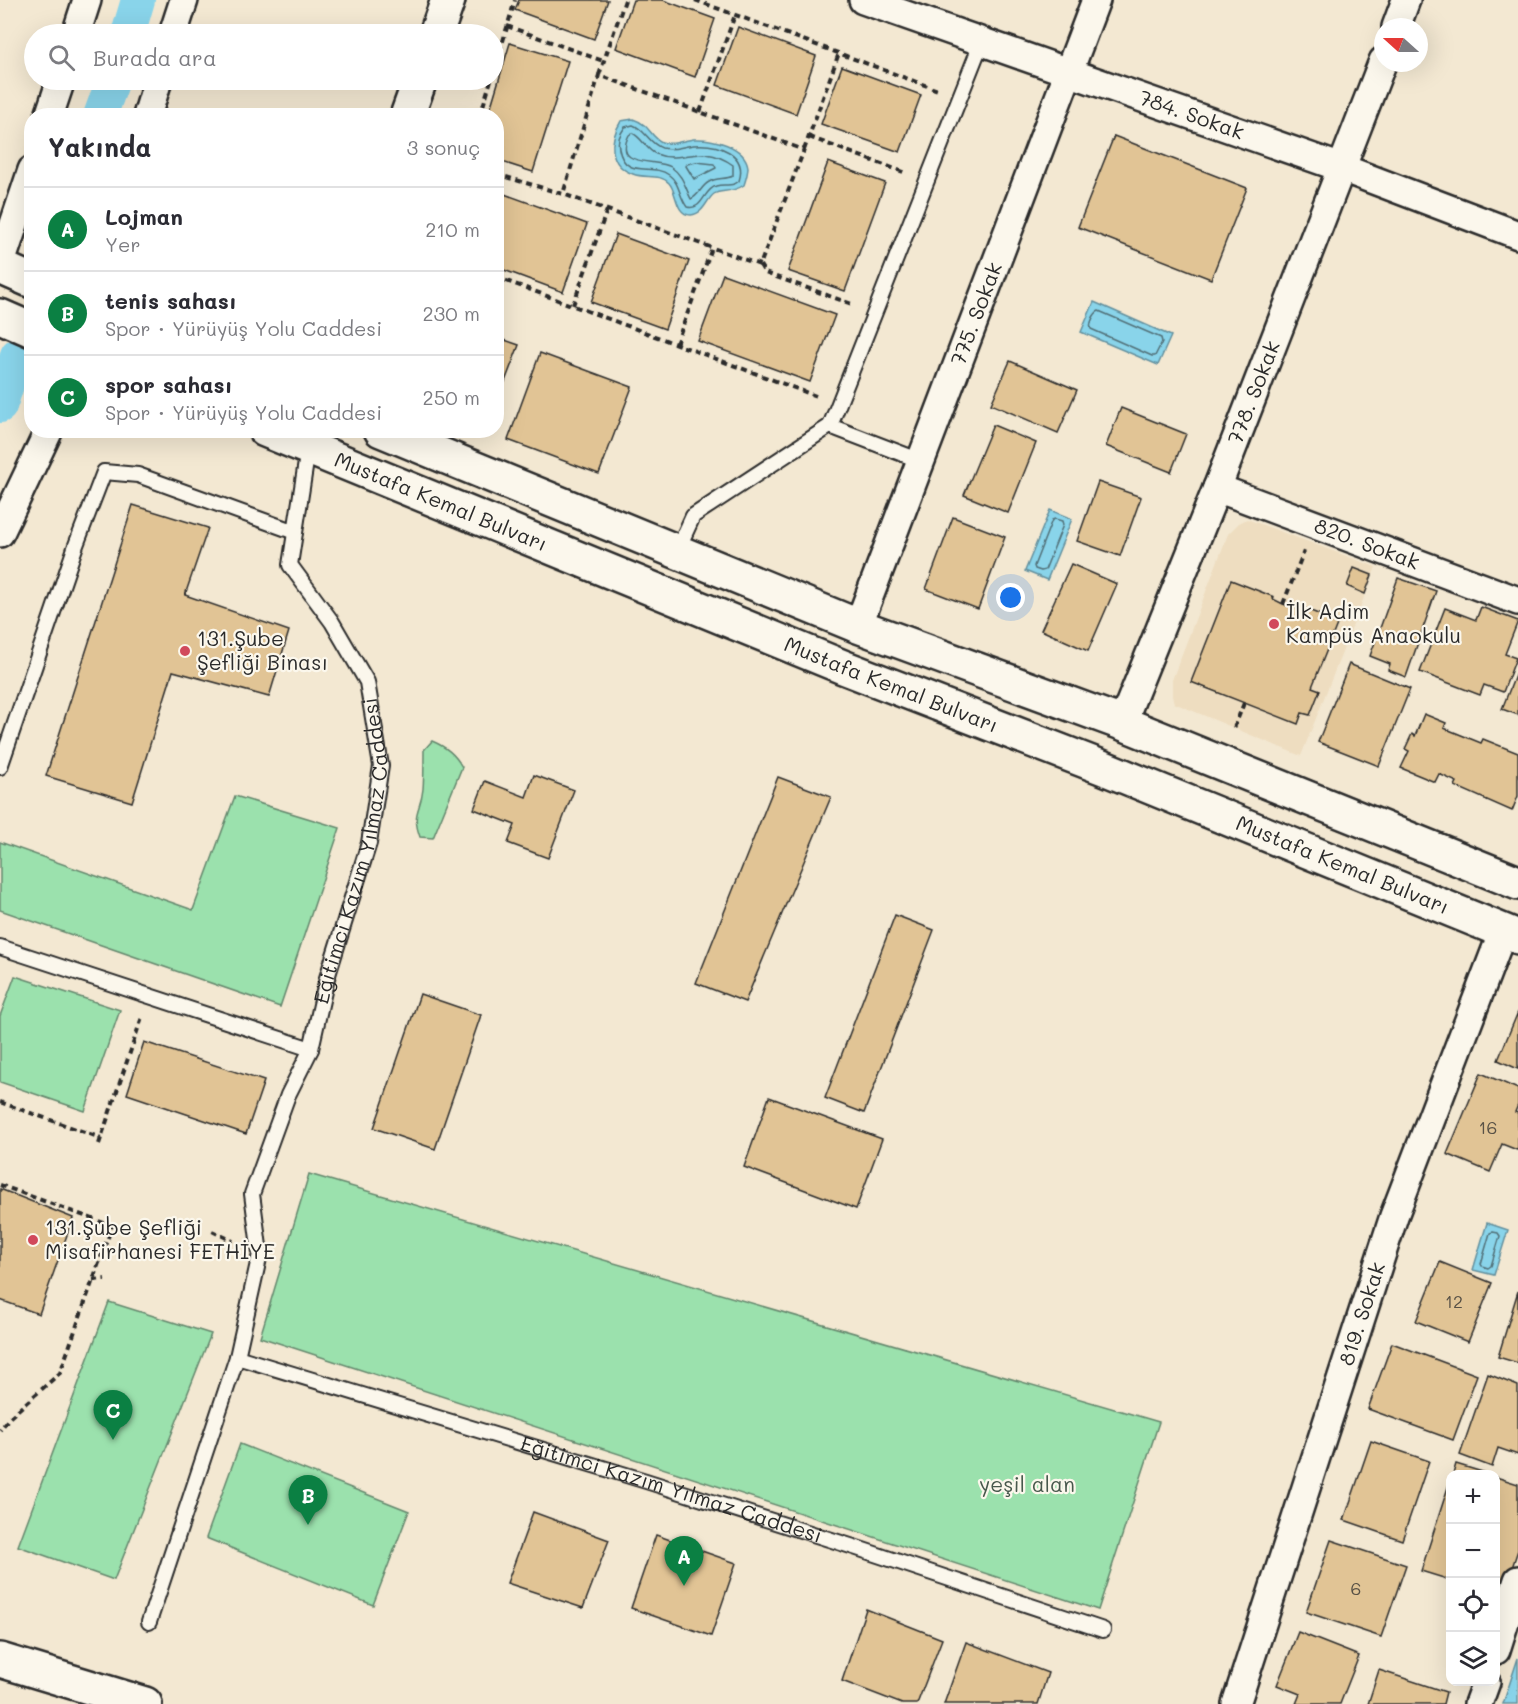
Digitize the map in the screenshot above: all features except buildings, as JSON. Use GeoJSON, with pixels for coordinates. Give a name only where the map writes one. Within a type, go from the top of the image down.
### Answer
{"type":"FeatureCollection","features":[{"type":"Feature","properties":{"kind":"main road"},"geometry":{"type":"LineString","coordinates":[[440,24],[448,0]]}},
{"type":"Feature","properties":{"kind":"main road"},"geometry":{"type":"LineString","coordinates":[[410,108],[416,90]]}},
{"type":"Feature","properties":{"kind":"main road"},"geometry":{"type":"LineString","coordinates":[[0,267],[24,278]]}},
{"type":"Feature","properties":{"kind":"main road"},"geometry":{"type":"LineString","coordinates":[[0,316],[24,326]]}},
{"type":"Feature","properties":{"kind":"main road","name":"Mustafa Kemal Bulvarı"},"geometry":{"type":"LineString","coordinates":[[283,438],[843,667],[1113,771],[1511,934]]}},
{"type":"Feature","properties":{"kind":"main road","name":"Mustafa Kemal Bulvarı"},"geometry":{"type":"LineString","coordinates":[[401,438],[858,626],[1122,723],[1518,883]]}},
{"type":"Feature","properties":{"kind":"main road"},"geometry":{"type":"LineString","coordinates":[[0,1660],[145,1704]]}},
{"type":"Feature","properties":{"kind":"street"},"geometry":{"type":"LineString","coordinates":[[79,24],[87,0]]}},
{"type":"Feature","properties":{"kind":"street"},"geometry":{"type":"LineString","coordinates":[[176,24],[184,0]]}},
{"type":"Feature","properties":{"kind":"street","name":"784. Sokak"},"geometry":{"type":"LineString","coordinates":[[863,0],[1342,168],[1518,235]]}},
{"type":"Feature","properties":{"kind":"street","name":"775. Sokak"},"geometry":{"type":"LineString","coordinates":[[858,626],[1096,0]]}},
{"type":"Feature","properties":{"kind":"street"},"geometry":{"type":"LineString","coordinates":[[1399,18],[1406,0]]}},
{"type":"Feature","properties":{"kind":"street","name":"778. Sokak"},"geometry":{"type":"LineString","coordinates":[[1122,723],[1218,488],[1379,72]]}},
{"type":"Feature","properties":{"kind":"street"},"geometry":{"type":"LineString","coordinates":[[52,108],[58,90]]}},
{"type":"Feature","properties":{"kind":"street"},"geometry":{"type":"LineString","coordinates":[[149,108],[155,90]]}},
{"type":"Feature","properties":{"kind":"street"},"geometry":{"type":"LineString","coordinates":[[0,267],[24,194]]}},
{"type":"Feature","properties":{"kind":"street"},"geometry":{"type":"LineString","coordinates":[[0,533],[45,438]]}},
{"type":"Feature","properties":{"kind":"street","name":"820. Sokak"},"geometry":{"type":"LineString","coordinates":[[1218,488],[1518,601]]}},
{"type":"Feature","properties":{"kind":"street","name":"819. Sokak"},"geometry":{"type":"LineString","coordinates":[[1236,1704],[1394,1216],[1511,934]]}},
{"type":"Feature","properties":{"kind":"street"},"geometry":{"type":"LineString","coordinates":[[1500,1637],[1518,1580]]}},
{"type":"Feature","properties":{"kind":"street"},"geometry":{"type":"LineString","coordinates":[[1478,1704],[1485,1686]]}},
{"type":"Feature","properties":{"kind":"lane"},"geometry":{"type":"LineString","coordinates":[[676,551],[693,516],[830,426],[981,41]]}},
{"type":"Feature","properties":{"kind":"lane"},"geometry":{"type":"LineString","coordinates":[[830,426],[921,461]]}},
{"type":"Feature","properties":{"kind":"lane","name":"Eğitimci Kazım Yılmaz Caddesi"},"geometry":{"type":"LineString","coordinates":[[149,1622],[237,1357],[260,1254],[252,1194],[288,1095],[311,1049],[327,978],[369,843],[381,766],[367,682],[332,622],[290,565],[308,449]]}},
{"type":"Feature","properties":{"kind":"lane"},"geometry":{"type":"LineString","coordinates":[[0,767],[76,545],[104,472],[138,475],[295,532]]}},
{"type":"Feature","properties":{"kind":"lane"},"geometry":{"type":"LineString","coordinates":[[0,947],[311,1049]]}},
{"type":"Feature","properties":{"kind":"lane","name":"Eğitimci Kazım Yılmaz Caddesi"},"geometry":{"type":"LineString","coordinates":[[237,1357],[646,1481],[1103,1630]]}},
{"type":"Feature","properties":{"kind":"path"},"geometry":{"type":"LineString","coordinates":[[504,37],[515,0]]}},
{"type":"Feature","properties":{"kind":"path"},"geometry":{"type":"LineString","coordinates":[[563,194],[598,75],[625,0]]}},
{"type":"Feature","properties":{"kind":"path"},"geometry":{"type":"LineString","coordinates":[[694,0],[939,90],[934,100]]}},
{"type":"Feature","properties":{"kind":"path"},"geometry":{"type":"LineString","coordinates":[[700,112],[735,15]]}},
{"type":"Feature","properties":{"kind":"path"},"geometry":{"type":"LineString","coordinates":[[507,26],[603,61]]}},
{"type":"Feature","properties":{"kind":"path"},"geometry":{"type":"LineString","coordinates":[[760,265],[839,53]]}},
{"type":"Feature","properties":{"kind":"path"},"geometry":{"type":"LineString","coordinates":[[598,75],[804,150]]}},
{"type":"Feature","properties":{"kind":"path"},"geometry":{"type":"LineString","coordinates":[[482,108],[488,90]]}},
{"type":"Feature","properties":{"kind":"path"},"geometry":{"type":"LineString","coordinates":[[809,137],[906,173]]}},
{"type":"Feature","properties":{"kind":"path"},"geometry":{"type":"LineString","coordinates":[[902,184],[910,162]]}},
{"type":"Feature","properties":{"kind":"path"},"geometry":{"type":"LineString","coordinates":[[504,176],[563,194],[760,265],[765,273],[854,305]]}},
{"type":"Feature","properties":{"kind":"path"},"geometry":{"type":"LineString","coordinates":[[573,305],[608,210]]}},
{"type":"Feature","properties":{"kind":"path"},"geometry":{"type":"LineString","coordinates":[[676,344],[712,248]]}},
{"type":"Feature","properties":{"kind":"path"},"geometry":{"type":"LineString","coordinates":[[504,280],[818,397]]}},
{"type":"Feature","properties":{"kind":"path"},"geometry":{"type":"LineString","coordinates":[[1283,604],[1307,541]]}},
{"type":"Feature","properties":{"kind":"path"},"geometry":{"type":"LineString","coordinates":[[1233,728],[1244,703]]}},
{"type":"Feature","properties":{"kind":"path"},"geometry":{"type":"LineString","coordinates":[[99,1144],[149,996]]}},
{"type":"Feature","properties":{"kind":"path"},"geometry":{"type":"LineString","coordinates":[[0,1102],[101,1138]]}},
{"type":"Feature","properties":{"kind":"path"},"geometry":{"type":"LineString","coordinates":[[0,1185],[112,1226],[60,1373],[9,1418],[0,1430]]}},
{"type":"Feature","properties":{"kind":"path"},"geometry":{"type":"LineString","coordinates":[[93,1280],[105,1279]]}},
{"type":"Feature","properties":{"kind":"shaded area","name":"İlk Adim Kampüs Anaokulu"},"geometry":{"type":"Polygon","coordinates":[[[1247,519],[1376,567],[1301,756],[1174,703],[1172,696],[1172,680],[1228,534],[1239,523],[1247,519]]]}},
{"type":"Feature","properties":{"kind":"green space"},"geometry":{"type":"Polygon","coordinates":[[[432,741],[450,751],[462,767],[433,838],[420,837],[416,822],[423,789],[424,750],[432,741]]]}},
{"type":"Feature","properties":{"kind":"green space"},"geometry":{"type":"Polygon","coordinates":[[[235,796],[340,828],[280,1007],[0,910],[0,842],[193,910],[235,796]]]}},
{"type":"Feature","properties":{"kind":"green space"},"geometry":{"type":"Polygon","coordinates":[[[15,976],[120,1010],[85,1111],[0,1082],[0,1016],[15,976]]]}},
{"type":"Feature","properties":{"kind":"green space","name":"yeşil alan"},"geometry":{"type":"Polygon","coordinates":[[[309,1174],[1159,1422],[1098,1610],[260,1337],[309,1174]]]}},
{"type":"Feature","properties":{"kind":"green space"},"geometry":{"type":"Polygon","coordinates":[[[109,1302],[211,1334],[114,1580],[18,1546],[109,1302]]]}},
{"type":"Feature","properties":{"kind":"green space"},"geometry":{"type":"Polygon","coordinates":[[[240,1444],[409,1511],[373,1605],[206,1538],[240,1444]]]}},
{"type":"Feature","properties":{"kind":"water"},"geometry":{"type":"Polygon","coordinates":[[[633,119],[647,127],[662,142],[674,143],[701,139],[718,142],[734,149],[746,160],[748,167],[744,185],[735,190],[714,194],[699,212],[686,214],[679,207],[669,183],[657,177],[633,174],[619,165],[615,159],[613,144],[617,129],[621,121],[633,119]]]}},
{"type":"Feature","properties":{"kind":"water"},"geometry":{"type":"Polygon","coordinates":[[[1094,302],[1171,336],[1158,365],[1081,332],[1094,302]]]}},
{"type":"Feature","properties":{"kind":"water"},"geometry":{"type":"Polygon","coordinates":[[[1050,510],[1072,519],[1047,580],[1025,571],[1050,510]]]}},
{"type":"Feature","properties":{"kind":"water"},"geometry":{"type":"Polygon","coordinates":[[[1487,1223],[1508,1230],[1494,1275],[1473,1270],[1487,1223]]]}},
{"type":"Feature","properties":{"kind":"water"},"geometry":{"type":"Polygon","coordinates":[[[1518,1658],[1518,1704],[1503,1704],[1518,1658]]]}},
{"type":"Feature","properties":{"kind":"waterway"},"geometry":{"type":"LineString","coordinates":[[131,24],[138,0]]}},
{"type":"Feature","properties":{"kind":"waterway"},"geometry":{"type":"LineString","coordinates":[[103,108],[109,90]]}},
{"type":"Feature","properties":{"kind":"waterway"},"geometry":{"type":"LineString","coordinates":[[0,406],[17,355]]}},
{"type":"Feature","properties":{"kind":"place","name":"İlk Adim Kampüs Anaokulu"},"geometry":{"type":"Point","coordinates":[1274,624]}},
{"type":"Feature","properties":{"kind":"place","name":"131.Şube Şefliği Binası"},"geometry":{"type":"Point","coordinates":[185,651]}},
{"type":"Feature","properties":{"kind":"place","name":"131.Şube Şefliği Misafirhanesi FETHİYE"},"geometry":{"type":"Point","coordinates":[33,1240]}},
{"type":"Feature","properties":{"kind":"place","name":"spor sahası"},"geometry":{"type":"Point","coordinates":[113,1440]}},
{"type":"Feature","properties":{"kind":"place","name":"tenis sahası"},"geometry":{"type":"Point","coordinates":[308,1525]}},
{"type":"Feature","properties":{"kind":"place","name":"Lojman"},"geometry":{"type":"Point","coordinates":[684,1586]}}]}
